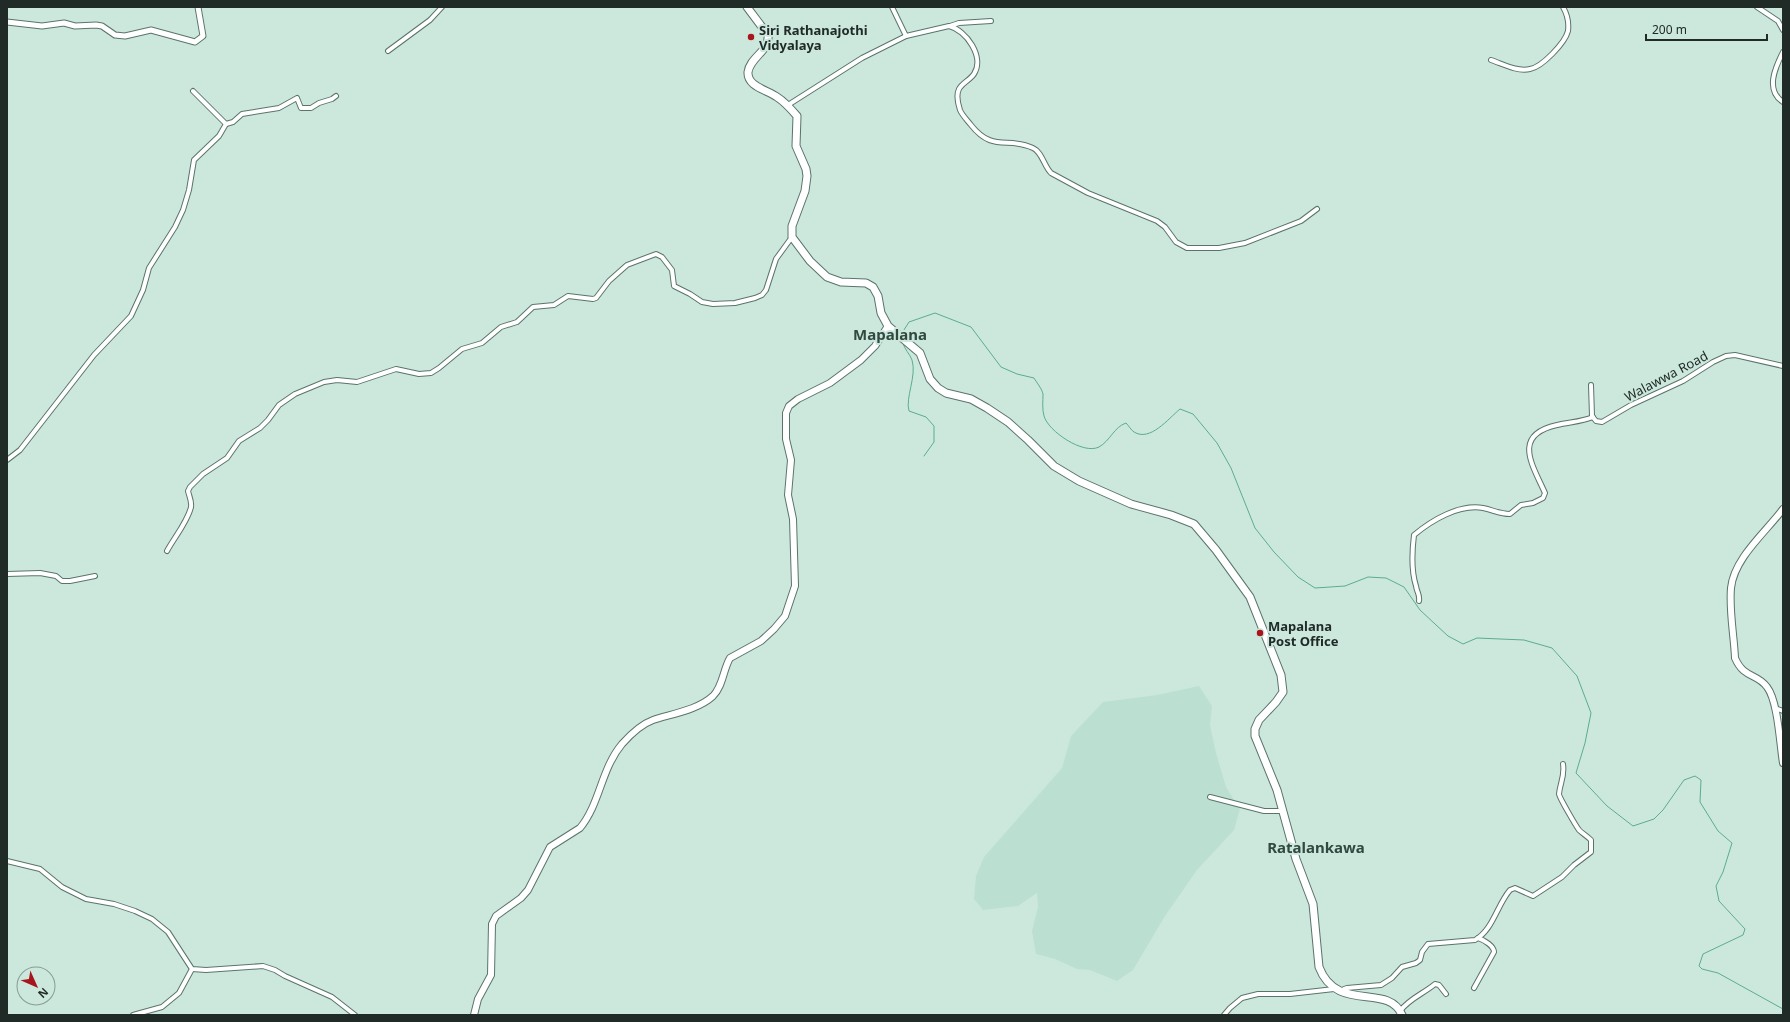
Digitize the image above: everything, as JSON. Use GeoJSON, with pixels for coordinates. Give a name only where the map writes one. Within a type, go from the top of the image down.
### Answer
{"type":"FeatureCollection","features":[{"type":"Feature","properties":{"kind":"main road"},"geometry":{"type":"LineString","coordinates":[[747,7],[768,35],[768,40],[764,48],[750,65],[748,76],[756,86],[775,95],[788,105],[797,116],[796,146],[806,169],[807,176],[805,191],[792,226],[792,237],[810,261],[827,277],[841,282],[866,283],[873,287],[878,296],[881,313],[888,326],[899,337],[908,342],[920,353],[930,379],[938,388],[946,393],[971,399],[987,408],[1008,422],[1054,466],[1079,482],[1131,504],[1171,515],[1194,524],[1216,550],[1250,597],[1282,675],[1283,692],[1259,720],[1255,736],[1277,790],[1296,859],[1313,904],[1319,967],[1322,975],[1334,989],[1344,994],[1390,1001],[1396,1005],[1401,1013]]}},
{"type":"Feature","properties":{"kind":"main road"},"geometry":{"type":"LineString","coordinates":[[474,1015],[478,999],[492,975],[492,924],[496,916],[521,898],[528,890],[550,847],[576,831],[584,824],[605,773],[622,743],[641,726],[652,720],[680,712],[704,702],[713,696],[720,685],[730,658],[761,641],[785,616],[794,586],[795,568],[793,519],[788,495],[791,460],[786,439],[786,412],[789,406],[798,399],[830,383],[861,360],[875,346],[888,326]]}},
{"type":"Feature","properties":{"kind":"main road"},"geometry":{"type":"LineString","coordinates":[[1783,509],[1744,557],[1737,569],[1731,587],[1735,658],[1739,668],[1767,686],[1775,708],[1783,763]]}},
{"type":"Feature","properties":{"kind":"street"},"geometry":{"type":"LineString","coordinates":[[7,22],[42,26],[64,23],[74,26],[96,25],[102,26],[115,35],[126,36],[151,30],[195,42],[203,36],[198,7]]}},
{"type":"Feature","properties":{"kind":"street"},"geometry":{"type":"LineString","coordinates":[[388,50],[430,20],[442,7]]}},
{"type":"Feature","properties":{"kind":"street"},"geometry":{"type":"LineString","coordinates":[[892,7],[906,36]]}},
{"type":"Feature","properties":{"kind":"street"},"geometry":{"type":"LineString","coordinates":[[1491,60],[1515,68],[1530,69],[1549,58],[1568,32],[1568,21],[1563,7]]}},
{"type":"Feature","properties":{"kind":"street"},"geometry":{"type":"LineString","coordinates":[[1756,7],[1778,21],[1783,30]]}},
{"type":"Feature","properties":{"kind":"street"},"geometry":{"type":"LineString","coordinates":[[788,105],[841,70],[906,36],[960,23],[991,21]]}},
{"type":"Feature","properties":{"kind":"street"},"geometry":{"type":"LineString","coordinates":[[949,26],[955,28],[968,38],[976,54],[976,68],[974,74],[959,88],[957,96],[960,111],[978,134],[996,143],[1034,148],[1040,155],[1050,173],[1088,193],[1157,221],[1165,227],[1176,242],[1187,248],[1220,248],[1244,243],[1301,222],[1317,209]]}},
{"type":"Feature","properties":{"kind":"street"},"geometry":{"type":"LineString","coordinates":[[1783,52],[1777,63],[1772,84],[1774,95],[1783,102]]}},
{"type":"Feature","properties":{"kind":"street"},"geometry":{"type":"LineString","coordinates":[[193,91],[226,124]]}},
{"type":"Feature","properties":{"kind":"street"},"geometry":{"type":"LineString","coordinates":[[7,460],[20,450],[94,355],[131,316],[143,290],[149,268],[175,227],[183,210],[189,190],[194,160],[219,136],[226,124],[233,122],[242,114],[280,108],[297,98],[300,108],[311,108],[319,102],[332,99],[336,96]]}},
{"type":"Feature","properties":{"kind":"street"},"geometry":{"type":"LineString","coordinates":[[167,551],[191,507],[188,491],[190,487],[203,474],[227,458],[239,442],[260,428],[279,405],[294,394],[324,382],[337,380],[357,382],[396,369],[419,374],[431,373],[462,349],[482,343],[502,327],[517,322],[532,307],[554,305],[568,296],[592,299],[596,298],[609,281],[627,265],[656,254],[662,257],[672,270],[674,286],[702,302],[713,304],[734,303],[756,298],[762,295],[766,290],[776,259],[792,237]]}},
{"type":"Feature","properties":{"kind":"street","name":"Walawwa Road"},"geometry":{"type":"LineString","coordinates":[[1594,417],[1596,421],[1602,422],[1631,405],[1683,381],[1713,362],[1726,356],[1735,355],[1783,366]]}},
{"type":"Feature","properties":{"kind":"street"},"geometry":{"type":"LineString","coordinates":[[1419,601],[1420,595],[1416,587],[1413,567],[1414,535],[1426,525],[1442,516],[1466,509],[1482,508],[1500,514],[1510,514],[1521,505],[1543,498],[1545,493],[1530,457],[1529,444],[1533,436],[1544,428],[1558,424],[1582,421],[1594,417],[1591,385]]}},
{"type":"Feature","properties":{"kind":"street"},"geometry":{"type":"LineString","coordinates":[[7,574],[40,573],[56,576],[62,581],[80,580],[95,576]]}},
{"type":"Feature","properties":{"kind":"street"},"geometry":{"type":"LineString","coordinates":[[1775,708],[1783,711]]}},
{"type":"Feature","properties":{"kind":"street"},"geometry":{"type":"LineString","coordinates":[[1344,994],[1344,989],[1347,988],[1377,987],[1384,984],[1402,967],[1416,963],[1420,960],[1422,952],[1428,944],[1475,940],[1488,926],[1510,890],[1515,888],[1533,896],[1562,877],[1574,865],[1591,852],[1591,840],[1579,830],[1573,822],[1567,807],[1560,800],[1559,796],[1565,770],[1563,764]]}},
{"type":"Feature","properties":{"kind":"street"},"geometry":{"type":"LineString","coordinates":[[1210,797],[1264,811],[1283,811]]}},
{"type":"Feature","properties":{"kind":"street"},"geometry":{"type":"LineString","coordinates":[[7,861],[40,869],[62,887],[86,899],[114,904],[152,919],[168,932],[192,968],[206,970],[263,966],[275,970],[332,997],[355,1015]]}},
{"type":"Feature","properties":{"kind":"street"},"geometry":{"type":"LineString","coordinates":[[1474,988],[1494,952],[1494,948],[1484,940],[1478,938]]}},
{"type":"Feature","properties":{"kind":"street"},"geometry":{"type":"LineString","coordinates":[[133,1015],[162,1007],[179,993],[192,968]]}},
{"type":"Feature","properties":{"kind":"street"},"geometry":{"type":"LineString","coordinates":[[1401,1013],[1415,996],[1423,994],[1435,984],[1439,985],[1446,994]]}},
{"type":"Feature","properties":{"kind":"street"},"geometry":{"type":"LineString","coordinates":[[1224,1015],[1242,998],[1258,994],[1290,994],[1334,989]]}},
{"type":"Feature","properties":{"kind":"shaded area"},"geometry":{"type":"Polygon","coordinates":[[[1199,686],[1212,706],[1210,725],[1226,787],[1240,809],[1234,830],[1197,870],[1165,916],[1133,970],[1117,981],[1090,970],[1077,969],[1055,959],[1036,954],[1032,931],[1038,907],[1037,893],[1018,906],[983,910],[974,899],[976,876],[984,857],[1062,768],[1071,736],[1103,702],[1157,695],[1199,686]]]}},
{"type":"Feature","properties":{"kind":"waterway"},"geometry":{"type":"LineString","coordinates":[[902,333],[909,322],[935,313],[971,327],[1001,367],[1017,374],[1034,378],[1043,394],[1043,413],[1047,422],[1059,435],[1084,448],[1092,449],[1099,447],[1118,428],[1126,423],[1134,432],[1146,434],[1158,428],[1180,409],[1193,414],[1217,443],[1231,468],[1255,528],[1274,552],[1298,577],[1315,588],[1345,586],[1368,577],[1386,578],[1404,587],[1420,610],[1448,636],[1463,644],[1477,638],[1524,640],[1552,648],[1577,676],[1591,713],[1585,743],[1576,773],[1607,806],[1633,826],[1654,819],[1663,810],[1684,780],[1695,776],[1701,780],[1700,802],[1718,831],[1732,843],[1723,872],[1716,886],[1719,901],[1745,929],[1743,935],[1703,954],[1699,966],[1702,969],[1718,973],[1783,1009]]}},
{"type":"Feature","properties":{"kind":"waterway"},"geometry":{"type":"LineString","coordinates":[[903,343],[912,360],[913,366],[908,400],[909,411],[926,417],[934,426],[934,442],[924,456]]}},
{"type":"Feature","properties":{"kind":"place","name":"Siri Rathanajothi Vidyalaya"},"geometry":{"type":"Point","coordinates":[751,37]}},
{"type":"Feature","properties":{"kind":"place","name":"Mapalana Post Office"},"geometry":{"type":"Point","coordinates":[1260,633]}},
{"type":"Feature","properties":{"kind":"district","name":"Mapalana"},"geometry":{"type":"Point","coordinates":[890,334]}},
{"type":"Feature","properties":{"kind":"district","name":"Ratalankawa"},"geometry":{"type":"Point","coordinates":[1316,847]}}]}
